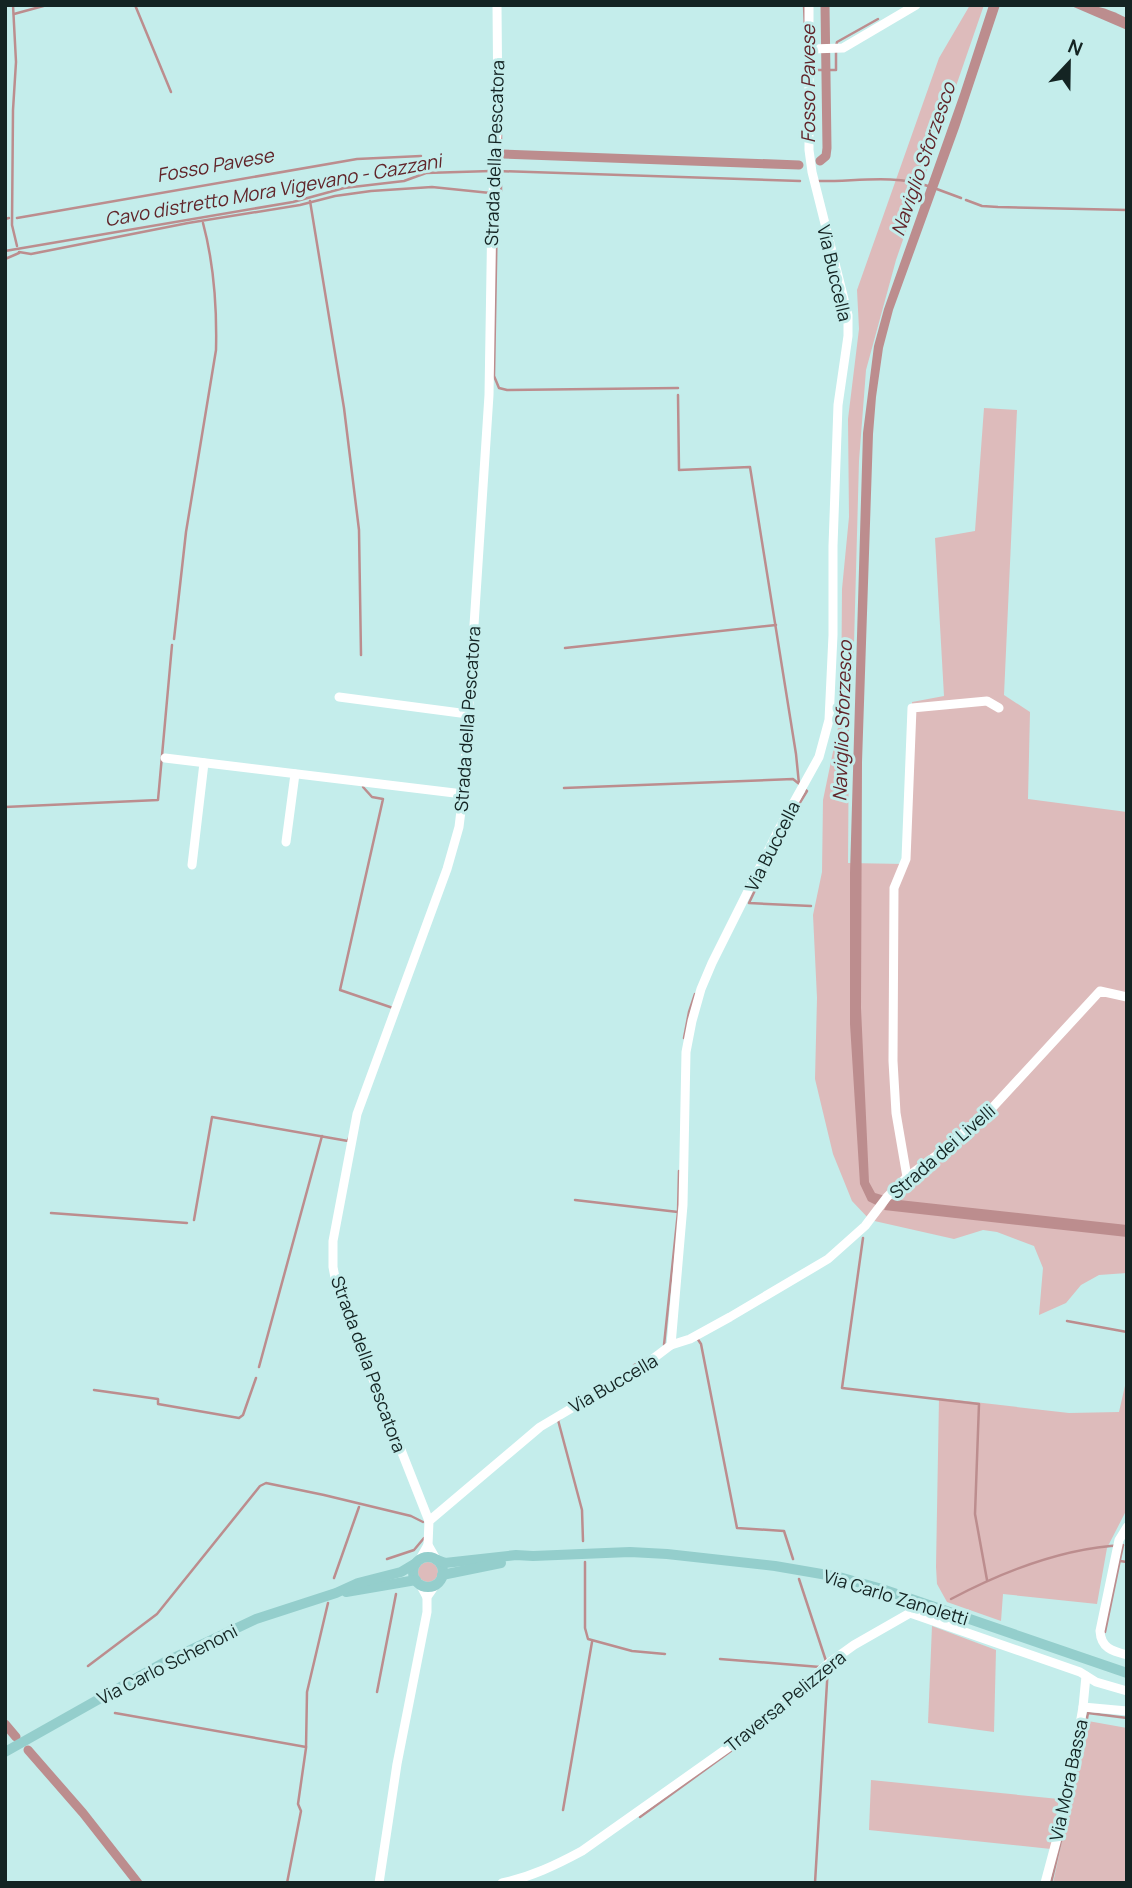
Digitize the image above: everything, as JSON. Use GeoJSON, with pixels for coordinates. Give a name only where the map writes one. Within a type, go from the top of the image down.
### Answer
{"type":"FeatureCollection","features":[{"type":"Feature","properties":{"kind":"main road","name":"Via Carlo Zanoletti"},"geometry":{"type":"LineString","coordinates":[[437,1560],[445,1563],[516,1555],[667,1554],[799,1570],[882,1589],[1127,1672]]}},
{"type":"Feature","properties":{"kind":"main road","name":"Via Carlo Zanoletti"},"geometry":{"type":"LineString","coordinates":[[439,1579],[533,1556]]}},
{"type":"Feature","properties":{"kind":"main road"},"geometry":{"type":"LineString","coordinates":[[428,1557],[437,1560],[442,1567],[439,1579],[428,1586],[418,1582],[413,1571],[418,1561],[428,1557]]}},
{"type":"Feature","properties":{"kind":"main road","name":"Via Carlo Schenoni"},"geometry":{"type":"LineString","coordinates":[[5,1752],[163,1663],[256,1619],[336,1593],[358,1583],[401,1572],[418,1561]]}},
{"type":"Feature","properties":{"kind":"main road","name":"Via Carlo Schenoni"},"geometry":{"type":"LineString","coordinates":[[336,1593],[418,1582]]}},
{"type":"Feature","properties":{"kind":"street","name":"Strada della Pescatora"},"geometry":{"type":"LineString","coordinates":[[429,1521],[337,1288],[333,1267],[333,1241],[357,1114],[459,827],[489,395],[497,5]]}},
{"type":"Feature","properties":{"kind":"street","name":"Via Buccella"},"geometry":{"type":"LineString","coordinates":[[429,1521],[540,1427],[663,1354],[671,1345],[683,1205],[686,1052],[692,1021],[712,963],[779,829],[819,757],[829,720],[838,405],[848,336],[848,315],[812,172],[809,150],[810,70],[815,49],[809,5]]}},
{"type":"Feature","properties":{"kind":"street"},"geometry":{"type":"LineString","coordinates":[[815,49],[839,48],[916,5]]}},
{"type":"Feature","properties":{"kind":"street"},"geometry":{"type":"LineString","coordinates":[[339,696],[468,714]]}},
{"type":"Feature","properties":{"kind":"street"},"geometry":{"type":"LineString","coordinates":[[906,1177],[896,1113],[893,1061],[894,888],[906,859],[912,708],[987,701],[999,708]]}},
{"type":"Feature","properties":{"kind":"street"},"geometry":{"type":"LineString","coordinates":[[165,758],[463,794]]}},
{"type":"Feature","properties":{"kind":"street"},"geometry":{"type":"LineString","coordinates":[[192,866],[204,763]]}},
{"type":"Feature","properties":{"kind":"street"},"geometry":{"type":"LineString","coordinates":[[286,842],[295,774]]}},
{"type":"Feature","properties":{"kind":"street","name":"Strada dei Livelli"},"geometry":{"type":"LineString","coordinates":[[671,1345],[690,1339],[828,1259],[865,1226],[906,1177],[945,1149],[993,1107],[1101,991],[1127,997]]}},
{"type":"Feature","properties":{"kind":"street"},"geometry":{"type":"LineString","coordinates":[[418,1561],[428,1545],[429,1521]]}},
{"type":"Feature","properties":{"kind":"street"},"geometry":{"type":"LineString","coordinates":[[1127,1527],[1118,1545],[1100,1631],[1105,1646],[1127,1655]]}},
{"type":"Feature","properties":{"kind":"street"},"geometry":{"type":"LineString","coordinates":[[428,1545],[437,1560]]}},
{"type":"Feature","properties":{"kind":"street"},"geometry":{"type":"LineString","coordinates":[[427,1597],[439,1579]]}},
{"type":"Feature","properties":{"kind":"street"},"geometry":{"type":"LineString","coordinates":[[379,1883],[397,1764],[427,1612],[427,1597],[418,1582]]}},
{"type":"Feature","properties":{"kind":"street","name":"Traversa Pelizzera"},"geometry":{"type":"LineString","coordinates":[[502,1883],[522,1879],[582,1851],[753,1730],[853,1645],[910,1613],[1127,1691]]}},
{"type":"Feature","properties":{"kind":"street","name":"Via Mora Bassa"},"geometry":{"type":"LineString","coordinates":[[1045,1883],[1066,1805],[1086,1676]]}},
{"type":"Feature","properties":{"kind":"street"},"geometry":{"type":"LineString","coordinates":[[1083,1707],[1127,1711]]}},
{"type":"Feature","properties":{"kind":"shaded area"},"geometry":{"type":"Polygon","coordinates":[[[970,5],[984,5],[896,260],[866,370],[859,461],[849,728],[848,863],[905,864],[912,702],[944,696],[935,538],[975,531],[984,408],[1017,410],[1004,695],[1030,712],[1028,799],[1127,812],[1127,1273],[1099,1275],[1081,1285],[1066,1303],[1039,1315],[1043,1268],[1034,1246],[997,1232],[983,1230],[954,1239],[870,1220],[852,1201],[833,1154],[815,1079],[817,998],[813,915],[822,872],[823,800],[841,713],[842,589],[849,517],[848,419],[859,329],[857,290],[939,58],[970,5]]]}},
{"type":"Feature","properties":{"kind":"shaded area"},"geometry":{"type":"Polygon","coordinates":[[[989,5],[1000,5],[893,310],[883,348],[876,397],[862,762],[861,1008],[869,1182],[875,1193],[885,1196],[878,1206],[868,1201],[860,1184],[850,1024],[850,873],[863,433],[874,346],[884,309],[989,5]]]}},
{"type":"Feature","properties":{"kind":"shaded area"},"geometry":{"type":"Polygon","coordinates":[[[1069,5],[1099,7],[1118,14],[1127,18],[1127,30],[1069,5]]]}},
{"type":"Feature","properties":{"kind":"shaded area"},"geometry":{"type":"Polygon","coordinates":[[[890,1199],[1127,1225],[1127,1237],[884,1210],[890,1199]]]}},
{"type":"Feature","properties":{"kind":"shaded area"},"geometry":{"type":"Polygon","coordinates":[[[1127,1377],[1127,1509],[1107,1548],[1097,1604],[1003,1594],[1001,1621],[947,1602],[937,1584],[936,1567],[939,1398],[1069,1413],[1119,1412],[1127,1377]]]}},
{"type":"Feature","properties":{"kind":"shaded area"},"geometry":{"type":"Polygon","coordinates":[[[428,1562],[435,1565],[438,1572],[435,1579],[428,1582],[421,1579],[418,1572],[421,1565],[428,1562]]]}},
{"type":"Feature","properties":{"kind":"shaded area"},"geometry":{"type":"Polygon","coordinates":[[[932,1626],[996,1650],[994,1732],[928,1723],[932,1626]]]}},
{"type":"Feature","properties":{"kind":"shaded area"},"geometry":{"type":"Polygon","coordinates":[[[1088,1721],[1127,1728],[1127,1883],[1053,1883],[1088,1721]]]}},
{"type":"Feature","properties":{"kind":"shaded area"},"geometry":{"type":"Polygon","coordinates":[[[871,1780],[1059,1799],[1051,1849],[869,1830],[871,1780]]]}},
{"type":"Feature","properties":{"kind":"waterway"},"geometry":{"type":"LineString","coordinates":[[13,5],[16,62],[12,225],[17,246]]}},
{"type":"Feature","properties":{"kind":"waterway"},"geometry":{"type":"LineString","coordinates":[[14,14],[47,5]]}},
{"type":"Feature","properties":{"kind":"waterway"},"geometry":{"type":"LineString","coordinates":[[135,5],[171,92]]}},
{"type":"Feature","properties":{"kind":"waterway"},"geometry":{"type":"LineString","coordinates":[[804,5],[805,30]]}},
{"type":"Feature","properties":{"kind":"waterway","name":"Fosso Pavese"},"geometry":{"type":"LineString","coordinates":[[820,161],[826,156],[827,148],[825,5]]}},
{"type":"Feature","properties":{"kind":"waterway"},"geometry":{"type":"LineString","coordinates":[[836,46],[837,42],[878,19]]}},
{"type":"Feature","properties":{"kind":"waterway"},"geometry":{"type":"LineString","coordinates":[[812,70],[836,70],[836,52]]}},
{"type":"Feature","properties":{"kind":"waterway"},"geometry":{"type":"LineString","coordinates":[[501,135],[494,376],[499,388],[678,388]]}},
{"type":"Feature","properties":{"kind":"waterway","name":"Fosso Pavese"},"geometry":{"type":"LineString","coordinates":[[503,154],[799,165]]}},
{"type":"Feature","properties":{"kind":"waterway","name":"Fosso Pavese"},"geometry":{"type":"LineString","coordinates":[[17,218],[357,159],[421,156]]}},
{"type":"Feature","properties":{"kind":"waterway","name":"Cavo distretto Mora Vigevano - Cazzani"},"geometry":{"type":"LineString","coordinates":[[5,251],[293,202],[344,188],[404,181],[426,173],[491,171]]}},
{"type":"Feature","properties":{"kind":"waterway","name":"Cavo distretto Mora Vigevano - Cazzani"},"geometry":{"type":"LineString","coordinates":[[497,171],[800,181]]}},
{"type":"Feature","properties":{"kind":"waterway","name":"Cavo distretto Mora Vigevano - Cazzani"},"geometry":{"type":"LineString","coordinates":[[816,181],[887,179],[928,186]]}},
{"type":"Feature","properties":{"kind":"waterway","name":"Cavo distretto Mora Vigevano - Cazzani"},"geometry":{"type":"LineString","coordinates":[[19,252],[31,254],[371,191],[432,187],[500,194]]}},
{"type":"Feature","properties":{"kind":"waterway","name":"Cavo distretto Mora Vigevano - Cazzani"},"geometry":{"type":"LineString","coordinates":[[934,188],[961,198]]}},
{"type":"Feature","properties":{"kind":"waterway","name":"Cavo distretto Mora Vigevano - Cazzani"},"geometry":{"type":"LineString","coordinates":[[966,200],[982,206],[998,207],[1127,210]]}},
{"type":"Feature","properties":{"kind":"waterway"},"geometry":{"type":"LineString","coordinates":[[310,201],[344,408],[359,530],[361,655]]}},
{"type":"Feature","properties":{"kind":"waterway","name":"Fosso Pavese"},"geometry":{"type":"LineString","coordinates":[[5,219],[9,218]]}},
{"type":"Feature","properties":{"kind":"waterway"},"geometry":{"type":"LineString","coordinates":[[174,639],[186,532],[216,350],[214,286],[203,223]]}},
{"type":"Feature","properties":{"kind":"waterway"},"geometry":{"type":"LineString","coordinates":[[5,259],[19,253]]}},
{"type":"Feature","properties":{"kind":"waterway"},"geometry":{"type":"LineString","coordinates":[[678,395],[679,470],[750,467],[799,784]]}},
{"type":"Feature","properties":{"kind":"waterway"},"geometry":{"type":"LineString","coordinates":[[565,648],[776,625]]}},
{"type":"Feature","properties":{"kind":"waterway"},"geometry":{"type":"LineString","coordinates":[[5,807],[158,800],[172,645]]}},
{"type":"Feature","properties":{"kind":"waterway"},"geometry":{"type":"LineString","coordinates":[[564,788],[793,779],[798,783]]}},
{"type":"Feature","properties":{"kind":"waterway"},"geometry":{"type":"LineString","coordinates":[[363,787],[372,797],[383,799],[340,990],[393,1008]]}},
{"type":"Feature","properties":{"kind":"waterway"},"geometry":{"type":"LineString","coordinates":[[780,835],[807,791],[803,788]]}},
{"type":"Feature","properties":{"kind":"waterway"},"geometry":{"type":"LineString","coordinates":[[778,841],[749,903],[811,906]]}},
{"type":"Feature","properties":{"kind":"waterway"},"geometry":{"type":"LineString","coordinates":[[684,1038],[695,994]]}},
{"type":"Feature","properties":{"kind":"waterway"},"geometry":{"type":"LineString","coordinates":[[194,1220],[212,1117],[348,1141],[349,1138]]}},
{"type":"Feature","properties":{"kind":"waterway"},"geometry":{"type":"LineString","coordinates":[[259,1367],[322,1136]]}},
{"type":"Feature","properties":{"kind":"waterway"},"geometry":{"type":"LineString","coordinates":[[664,1345],[678,1212],[679,1171]]}},
{"type":"Feature","properties":{"kind":"waterway"},"geometry":{"type":"LineString","coordinates":[[575,1200],[678,1212]]}},
{"type":"Feature","properties":{"kind":"waterway"},"geometry":{"type":"LineString","coordinates":[[51,1213],[187,1223]]}},
{"type":"Feature","properties":{"kind":"waterway"},"geometry":{"type":"LineString","coordinates":[[863,1238],[842,1388],[979,1404],[975,1514],[987,1580]]}},
{"type":"Feature","properties":{"kind":"waterway"},"geometry":{"type":"LineString","coordinates":[[1067,1321],[1127,1332]]}},
{"type":"Feature","properties":{"kind":"waterway"},"geometry":{"type":"LineString","coordinates":[[697,1338],[701,1344],[737,1528],[784,1531],[793,1559]]}},
{"type":"Feature","properties":{"kind":"waterway"},"geometry":{"type":"LineString","coordinates":[[634,1367],[648,1358]]}},
{"type":"Feature","properties":{"kind":"waterway"},"geometry":{"type":"LineString","coordinates":[[627,1381],[637,1373]]}},
{"type":"Feature","properties":{"kind":"waterway"},"geometry":{"type":"LineString","coordinates":[[94,1390],[158,1399],[158,1404],[239,1418],[243,1415],[256,1378]]}},
{"type":"Feature","properties":{"kind":"waterway"},"geometry":{"type":"LineString","coordinates":[[560,1419],[558,1420],[582,1510],[583,1541]]}},
{"type":"Feature","properties":{"kind":"waterway"},"geometry":{"type":"LineString","coordinates":[[88,1666],[157,1614],[260,1486],[266,1483],[411,1516],[423,1522]]}},
{"type":"Feature","properties":{"kind":"waterway","name":"Cavo distretto Mora Vigevano - Cazzani"},"geometry":{"type":"LineString","coordinates":[[334,1578],[359,1507]]}},
{"type":"Feature","properties":{"kind":"waterway"},"geometry":{"type":"LineString","coordinates":[[387,1559],[414,1550],[424,1538]]}},
{"type":"Feature","properties":{"kind":"waterway"},"geometry":{"type":"LineString","coordinates":[[951,1599],[1013,1570],[1056,1556],[1123,1545],[1105,1632]]}},
{"type":"Feature","properties":{"kind":"waterway"},"geometry":{"type":"LineString","coordinates":[[1120,1561],[1127,1562]]}},
{"type":"Feature","properties":{"kind":"waterway"},"geometry":{"type":"LineString","coordinates":[[585,1562],[585,1628],[588,1639],[632,1651],[665,1654]]}},
{"type":"Feature","properties":{"kind":"waterway"},"geometry":{"type":"LineString","coordinates":[[799,1579],[826,1661]]}},
{"type":"Feature","properties":{"kind":"waterway"},"geometry":{"type":"LineString","coordinates":[[377,1692],[396,1594]]}},
{"type":"Feature","properties":{"kind":"waterway","name":"Cavo distretto Mora Vigevano - Cazzani"},"geometry":{"type":"LineString","coordinates":[[287,1883],[301,1811],[298,1804],[306,1748],[307,1692],[328,1603]]}},
{"type":"Feature","properties":{"kind":"waterway"},"geometry":{"type":"LineString","coordinates":[[563,1810],[592,1642]]}},
{"type":"Feature","properties":{"kind":"waterway"},"geometry":{"type":"LineString","coordinates":[[720,1659],[820,1667]]}},
{"type":"Feature","properties":{"kind":"waterway"},"geometry":{"type":"LineString","coordinates":[[815,1883],[828,1666]]}},
{"type":"Feature","properties":{"kind":"waterway"},"geometry":{"type":"LineString","coordinates":[[115,1713],[306,1747]]}},
{"type":"Feature","properties":{"kind":"waterway","name":"Cavo distretto Mora Vigevano - Cazzani"},"geometry":{"type":"LineString","coordinates":[[1073,1791],[1088,1713],[1127,1718]]}},
{"type":"Feature","properties":{"kind":"waterway"},"geometry":{"type":"LineString","coordinates":[[5,1724],[16,1737]]}},
{"type":"Feature","properties":{"kind":"waterway"},"geometry":{"type":"LineString","coordinates":[[640,1817],[753,1735]]}},
{"type":"Feature","properties":{"kind":"waterway"},"geometry":{"type":"LineString","coordinates":[[28,1750],[83,1813],[138,1883]]}},
{"type":"Feature","properties":{"kind":"waterway","name":"Cavo distretto Mora Vigevano - Cazzani"},"geometry":{"type":"LineString","coordinates":[[1051,1883],[1064,1828]]}},
{"type":"Feature","properties":{"kind":"water label","name":"Naviglio Sforzesco"},"geometry":{"type":"Point","coordinates":[923,159]}},
{"type":"Feature","properties":{"kind":"water label","name":"Naviglio Sforzesco"},"geometry":{"type":"Point","coordinates":[842,721]}}]}
